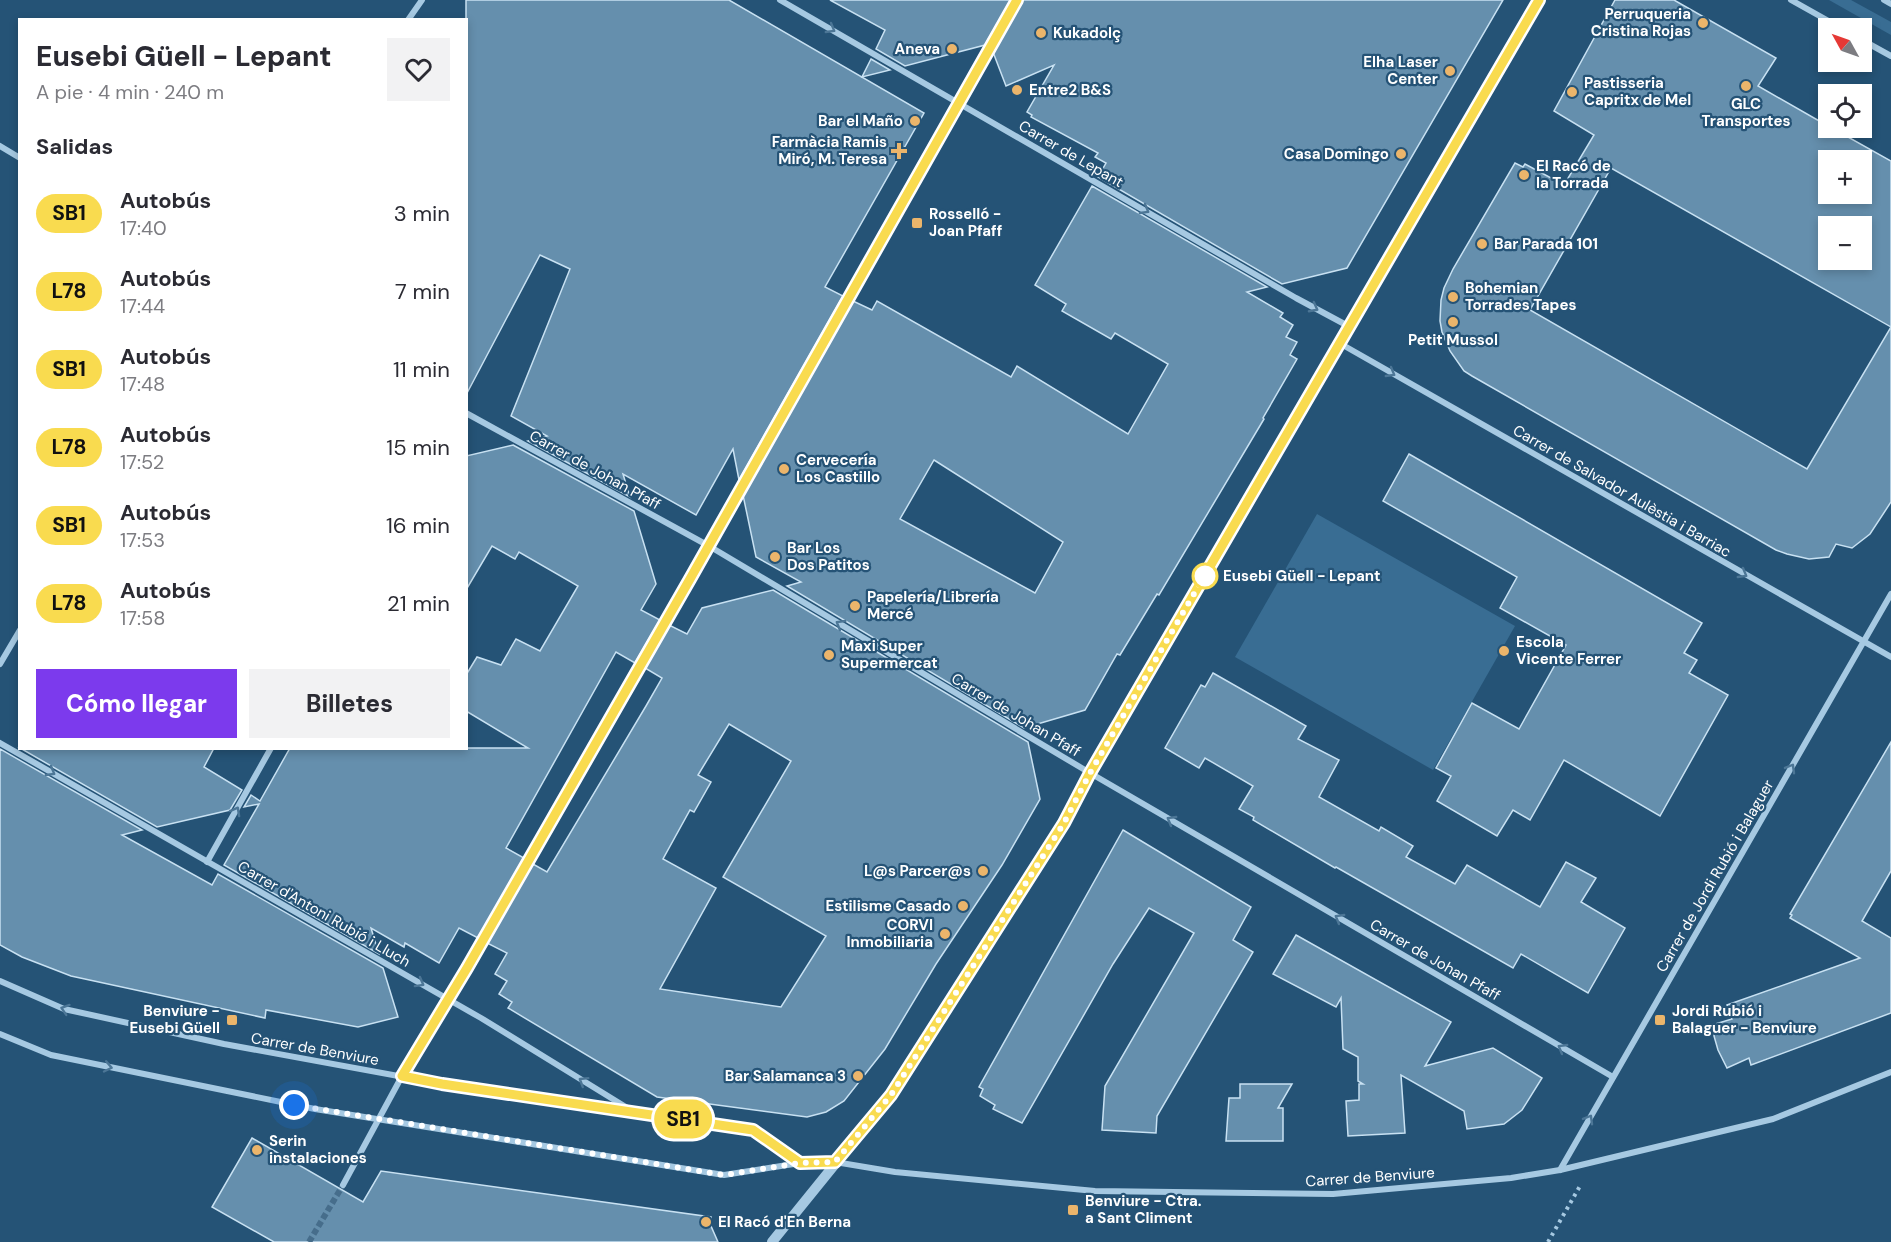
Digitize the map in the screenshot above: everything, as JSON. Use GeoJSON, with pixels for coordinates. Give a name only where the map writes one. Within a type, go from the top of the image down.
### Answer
{"type":"FeatureCollection","features":[{"type":"Feature","properties":{"kind":"street"},"geometry":{"type":"LineString","coordinates":[[409,18],[422,0]]}},
{"type":"Feature","properties":{"kind":"street","name":"Carrer de Lepant"},"geometry":{"type":"LineString","coordinates":[[780,0],[1350,327]]}},
{"type":"Feature","properties":{"kind":"street"},"geometry":{"type":"LineString","coordinates":[[343,1185],[402,1076],[709,546],[1017,0]]}},
{"type":"Feature","properties":{"kind":"street"},"geometry":{"type":"LineString","coordinates":[[771,1242],[891,1095],[1064,823],[1090,773],[1539,0]]}},
{"type":"Feature","properties":{"kind":"street"},"geometry":{"type":"LineString","coordinates":[[1791,0],[1823,18]]}},
{"type":"Feature","properties":{"kind":"street"},"geometry":{"type":"LineString","coordinates":[[1884,0],[1891,4]]}},
{"type":"Feature","properties":{"kind":"street"},"geometry":{"type":"LineString","coordinates":[[1872,46],[1891,56]]}},
{"type":"Feature","properties":{"kind":"street"},"geometry":{"type":"LineString","coordinates":[[0,147],[18,157]]}},
{"type":"Feature","properties":{"kind":"street","name":"Carrer de Salvador Aulèstia i Barriac"},"geometry":{"type":"LineString","coordinates":[[1341,344],[1891,657]]}},
{"type":"Feature","properties":{"kind":"street","name":"Carrer de Johan Pfaff"},"geometry":{"type":"LineString","coordinates":[[468,414],[709,546],[1090,773],[1613,1077]]}},
{"type":"Feature","properties":{"kind":"street","name":"Carrer de Jordi Rubió i Balaguer"},"geometry":{"type":"LineString","coordinates":[[1560,1170],[1891,594]]}},
{"type":"Feature","properties":{"kind":"street"},"geometry":{"type":"LineString","coordinates":[[0,664],[18,633]]}},
{"type":"Feature","properties":{"kind":"street","name":"Carrer d'Antoni Rubió i Lluch"},"geometry":{"type":"LineString","coordinates":[[0,743],[448,999],[633,1112]]}},
{"type":"Feature","properties":{"kind":"street"},"geometry":{"type":"LineString","coordinates":[[207,862],[269,750]]}},
{"type":"Feature","properties":{"kind":"street","name":"Carrer de Benviure"},"geometry":{"type":"LineString","coordinates":[[0,981],[64,1010],[259,1051],[442,1084],[753,1130],[800,1163]]}},
{"type":"Feature","properties":{"kind":"street","name":"Carrer de Benviure"},"geometry":{"type":"LineString","coordinates":[[0,1034],[51,1055],[315,1109],[724,1175],[800,1163],[835,1162],[895,1172],[1095,1191],[1333,1194],[1511,1178],[1560,1170],[1773,1119],[1891,1072]]}},
{"type":"Feature","properties":{"kind":"path"},"geometry":{"type":"LineString","coordinates":[[1548,1242],[1593,1162]]}},
{"type":"Feature","properties":{"kind":"shaded area"},"geometry":{"type":"Polygon","coordinates":[[[1829,0],[1851,0],[1891,22],[1891,35],[1872,24],[1872,18],[1861,18],[1829,0]]]}},
{"type":"Feature","properties":{"kind":"shaded area"},"geometry":{"type":"Polygon","coordinates":[[[1317,514],[1515,626],[1433,770],[1235,657],[1317,514]]]}},
{"type":"Feature","properties":{"kind":"building"},"geometry":{"type":"Polygon","coordinates":[[[466,0],[729,0],[924,113],[825,287],[843,296],[739,480],[733,449],[696,515],[623,474],[630,497],[528,441],[547,436],[511,416],[570,269],[540,255],[468,391],[468,18],[466,18],[466,0]]]}},
{"type":"Feature","properties":{"kind":"building"},"geometry":{"type":"Polygon","coordinates":[[[830,0],[1011,0],[985,45],[905,66],[876,49],[885,30],[830,0]]]}},
{"type":"Feature","properties":{"kind":"building"},"geometry":{"type":"Polygon","coordinates":[[[1022,0],[1503,0],[1347,268],[1282,284],[1098,177],[1106,163],[1095,157],[1098,153],[1031,117],[1032,115],[1027,112],[1054,65],[1006,86],[993,52],[1022,0]]]}},
{"type":"Feature","properties":{"kind":"building"},"geometry":{"type":"Polygon","coordinates":[[[1615,0],[1674,0],[1776,58],[1758,86],[1818,120],[1818,138],[1850,138],[1871,150],[1818,150],[1818,204],[1872,204],[1872,150],[1891,161],[1891,327],[1891,502],[1870,534],[1852,548],[1836,544],[1829,557],[1809,559],[1776,550],[1472,376],[1464,371],[1450,351],[1440,321],[1444,288],[1515,163],[1523,167],[1525,164],[1564,185],[1594,135],[1554,111],[1615,0]],[[1611,168],[1530,310],[1807,469],[1891,327],[1611,168]]]}},
{"type":"Feature","properties":{"kind":"building"},"geometry":{"type":"Polygon","coordinates":[[[871,59],[890,70],[862,77],[871,59]]]}},
{"type":"Feature","properties":{"kind":"building"},"geometry":{"type":"Polygon","coordinates":[[[1092,186],[1267,287],[1247,292],[1283,313],[1280,317],[1293,325],[1286,337],[1297,342],[1290,355],[1297,359],[1159,595],[1157,594],[1120,655],[1117,654],[1085,710],[1024,728],[787,586],[801,582],[756,557],[743,495],[853,301],[872,310],[877,301],[1011,377],[1017,366],[1128,434],[1168,364],[1115,333],[1111,339],[1062,311],[1066,304],[1035,285],[1092,186]],[[934,460],[900,519],[1035,593],[1063,542],[934,460]]]}},
{"type":"Feature","properties":{"kind":"building"},"geometry":{"type":"Polygon","coordinates":[[[513,445],[634,511],[656,584],[641,610],[660,620],[635,663],[616,652],[506,848],[524,858],[478,938],[459,928],[439,963],[405,943],[404,947],[371,928],[379,954],[224,865],[259,804],[244,807],[251,795],[260,801],[289,750],[528,748],[468,712],[468,672],[477,657],[501,665],[516,639],[540,651],[578,586],[519,552],[515,559],[492,546],[468,587],[468,456],[513,445]]]}},
{"type":"Feature","properties":{"kind":"building"},"geometry":{"type":"Polygon","coordinates":[[[1409,454],[1702,623],[1684,653],[1697,660],[1689,673],[1728,695],[1660,816],[1564,760],[1530,820],[1513,810],[1497,836],[1437,801],[1451,776],[1436,768],[1472,703],[1519,729],[1566,645],[1500,608],[1517,577],[1383,501],[1409,454]]]}},
{"type":"Feature","properties":{"kind":"building"},"geometry":{"type":"Polygon","coordinates":[[[773,590],[1028,742],[1040,799],[1002,865],[936,964],[885,1049],[844,1101],[826,1112],[807,1117],[657,1097],[508,1008],[512,1002],[499,994],[507,981],[495,974],[507,953],[487,943],[533,864],[547,872],[646,706],[662,678],[645,668],[669,625],[687,634],[702,608],[773,590]],[[729,724],[698,775],[711,782],[694,812],[690,810],[663,859],[716,888],[660,989],[781,1007],[826,936],[723,877],[791,761],[729,724]]]}},
{"type":"Feature","properties":{"kind":"building"},"geometry":{"type":"Polygon","coordinates":[[[1213,673],[1306,726],[1298,739],[1339,760],[1319,797],[1379,831],[1381,827],[1413,846],[1406,857],[1455,884],[1467,865],[1540,907],[1566,862],[1596,878],[1581,902],[1625,928],[1588,993],[1521,954],[1513,968],[1335,868],[1253,820],[1254,817],[1239,809],[1253,786],[1205,758],[1199,768],[1165,748],[1201,685],[1205,687],[1213,673]]]}},
{"type":"Feature","properties":{"kind":"building"},"geometry":{"type":"Polygon","coordinates":[[[1891,742],[1891,871],[1862,921],[1891,938],[1891,1013],[1751,1065],[1749,1058],[1727,1068],[1714,1036],[1715,1024],[1732,1019],[1727,1005],[1860,958],[1790,918],[1792,915],[1790,914],[1891,742]]]}},
{"type":"Feature","properties":{"kind":"building"},"geometry":{"type":"Polygon","coordinates":[[[0,749],[142,830],[122,835],[212,885],[218,874],[383,968],[398,1017],[358,1027],[266,1010],[265,1018],[71,976],[22,957],[0,945],[0,749]]]}},
{"type":"Feature","properties":{"kind":"building"},"geometry":{"type":"Polygon","coordinates":[[[23,750],[213,750],[204,767],[242,790],[230,810],[157,827],[23,750]]]}},
{"type":"Feature","properties":{"kind":"building"},"geometry":{"type":"Polygon","coordinates":[[[1123,830],[1251,907],[1233,940],[1253,952],[1157,1116],[1156,1133],[1102,1130],[1105,1086],[1194,933],[1149,908],[1113,964],[1022,1123],[993,1109],[995,1105],[980,1096],[983,1089],[979,1087],[1123,830]]]}},
{"type":"Feature","properties":{"kind":"building"},"geometry":{"type":"Polygon","coordinates":[[[1296,935],[1451,1022],[1425,1066],[1493,1048],[1542,1078],[1522,1110],[1504,1124],[1467,1129],[1464,1111],[1401,1075],[1405,1133],[1348,1136],[1346,1101],[1359,1100],[1359,1084],[1363,1084],[1358,1081],[1358,1057],[1343,1049],[1341,998],[1336,1007],[1273,974],[1296,935]]]}},
{"type":"Feature","properties":{"kind":"building"},"geometry":{"type":"Polygon","coordinates":[[[1240,1084],[1292,1084],[1278,1108],[1283,1108],[1283,1141],[1226,1141],[1229,1098],[1240,1098],[1240,1084]]]}},
{"type":"Feature","properties":{"kind":"building"},"geometry":{"type":"Polygon","coordinates":[[[252,1138],[363,1202],[381,1171],[711,1217],[711,1226],[718,1242],[274,1242],[212,1207],[252,1138]]]}},
{"type":"Feature","properties":{"kind":"tunnel"},"geometry":{"type":"LineString","coordinates":[[309,1242],[343,1185]]}},
{"type":"Feature","properties":{"kind":"bus line","name":"SB1"},"geometry":{"type":"LineString","coordinates":[[1017,0],[690,579],[467,968],[402,1076],[442,1084],[753,1130],[800,1163],[835,1162],[891,1095],[1064,823],[1090,773],[1539,0]]}},
{"type":"Feature","properties":{"kind":"place","name":"Perruqueria Cristina Rojas"},"geometry":{"type":"Point","coordinates":[1703,23]}},
{"type":"Feature","properties":{"kind":"place","name":"Kukadolç"},"geometry":{"type":"Point","coordinates":[1041,33]}},
{"type":"Feature","properties":{"kind":"place","name":"Aneva"},"geometry":{"type":"Point","coordinates":[952,49]}},
{"type":"Feature","properties":{"kind":"place","name":"Elha Laser Center"},"geometry":{"type":"Point","coordinates":[1450,71]}},
{"type":"Feature","properties":{"kind":"place","name":"GLC Transportes"},"geometry":{"type":"Point","coordinates":[1746,86]}},
{"type":"Feature","properties":{"kind":"place","name":"Entre2 B&S"},"geometry":{"type":"Point","coordinates":[1017,90]}},
{"type":"Feature","properties":{"kind":"place","name":"Pastisseria Capritx de Mel"},"geometry":{"type":"Point","coordinates":[1572,92]}},
{"type":"Feature","properties":{"kind":"place","name":"Bar el Maño"},"geometry":{"type":"Point","coordinates":[915,121]}},
{"type":"Feature","properties":{"kind":"place","name":"Farmàcia Ramis Miró, M. Teresa"},"geometry":{"type":"Point","coordinates":[899,151]}},
{"type":"Feature","properties":{"kind":"place","name":"Casa Domingo"},"geometry":{"type":"Point","coordinates":[1401,154]}},
{"type":"Feature","properties":{"kind":"place","name":"El Racó de la Torrada"},"geometry":{"type":"Point","coordinates":[1524,175]}},
{"type":"Feature","properties":{"kind":"place","name":"Rosselló - Joan Pfaff"},"geometry":{"type":"Point","coordinates":[917,223]}},
{"type":"Feature","properties":{"kind":"place","name":"Bar Parada 101"},"geometry":{"type":"Point","coordinates":[1482,244]}},
{"type":"Feature","properties":{"kind":"place","name":"Bohemian Torrades Tapes"},"geometry":{"type":"Point","coordinates":[1453,297]}},
{"type":"Feature","properties":{"kind":"place","name":"Petit Mussol"},"geometry":{"type":"Point","coordinates":[1453,322]}},
{"type":"Feature","properties":{"kind":"place","name":"Cervecería Los Castillo"},"geometry":{"type":"Point","coordinates":[784,469]}},
{"type":"Feature","properties":{"kind":"place","name":"Bar Los Dos Patitos"},"geometry":{"type":"Point","coordinates":[775,557]}},
{"type":"Feature","properties":{"kind":"place","name":"Eusebi Güell - Lepant"},"geometry":{"type":"Point","coordinates":[1205,576]}},
{"type":"Feature","properties":{"kind":"place","name":"Papelería/Librería Mercé"},"geometry":{"type":"Point","coordinates":[855,606]}},
{"type":"Feature","properties":{"kind":"place","name":"Escola Vicente Ferrer"},"geometry":{"type":"Point","coordinates":[1504,651]}},
{"type":"Feature","properties":{"kind":"place","name":"Maxi Super Supermercat"},"geometry":{"type":"Point","coordinates":[829,655]}},
{"type":"Feature","properties":{"kind":"place","name":"L@s Parcer@s"},"geometry":{"type":"Point","coordinates":[983,871]}},
{"type":"Feature","properties":{"kind":"place","name":"Estilisme Casado"},"geometry":{"type":"Point","coordinates":[963,906]}},
{"type":"Feature","properties":{"kind":"place","name":"CORVI Inmobiliaria"},"geometry":{"type":"Point","coordinates":[945,934]}},
{"type":"Feature","properties":{"kind":"place","name":"Benviure - Eusebi Güell"},"geometry":{"type":"Point","coordinates":[232,1020]}},
{"type":"Feature","properties":{"kind":"place","name":"Jordi Rubió i Balaguer - Benviure"},"geometry":{"type":"Point","coordinates":[1660,1020]}},
{"type":"Feature","properties":{"kind":"place","name":"Bar Salamanca 3"},"geometry":{"type":"Point","coordinates":[858,1076]}},
{"type":"Feature","properties":{"kind":"place","name":"Serin instalaciones"},"geometry":{"type":"Point","coordinates":[257,1150]}},
{"type":"Feature","properties":{"kind":"place","name":"Benviure - Ctra. a Sant Climent"},"geometry":{"type":"Point","coordinates":[1073,1210]}},
{"type":"Feature","properties":{"kind":"place","name":"El Racó d'En Berna"},"geometry":{"type":"Point","coordinates":[706,1222]}},
{"type":"Feature","properties":{"kind":"route"},"geometry":{"type":"LineString","coordinates":[[294,1105],[724,1175],[800,1163],[835,1162],[891,1095],[1064,823],[1090,773],[1206,573],[1205,576]]}}]}
